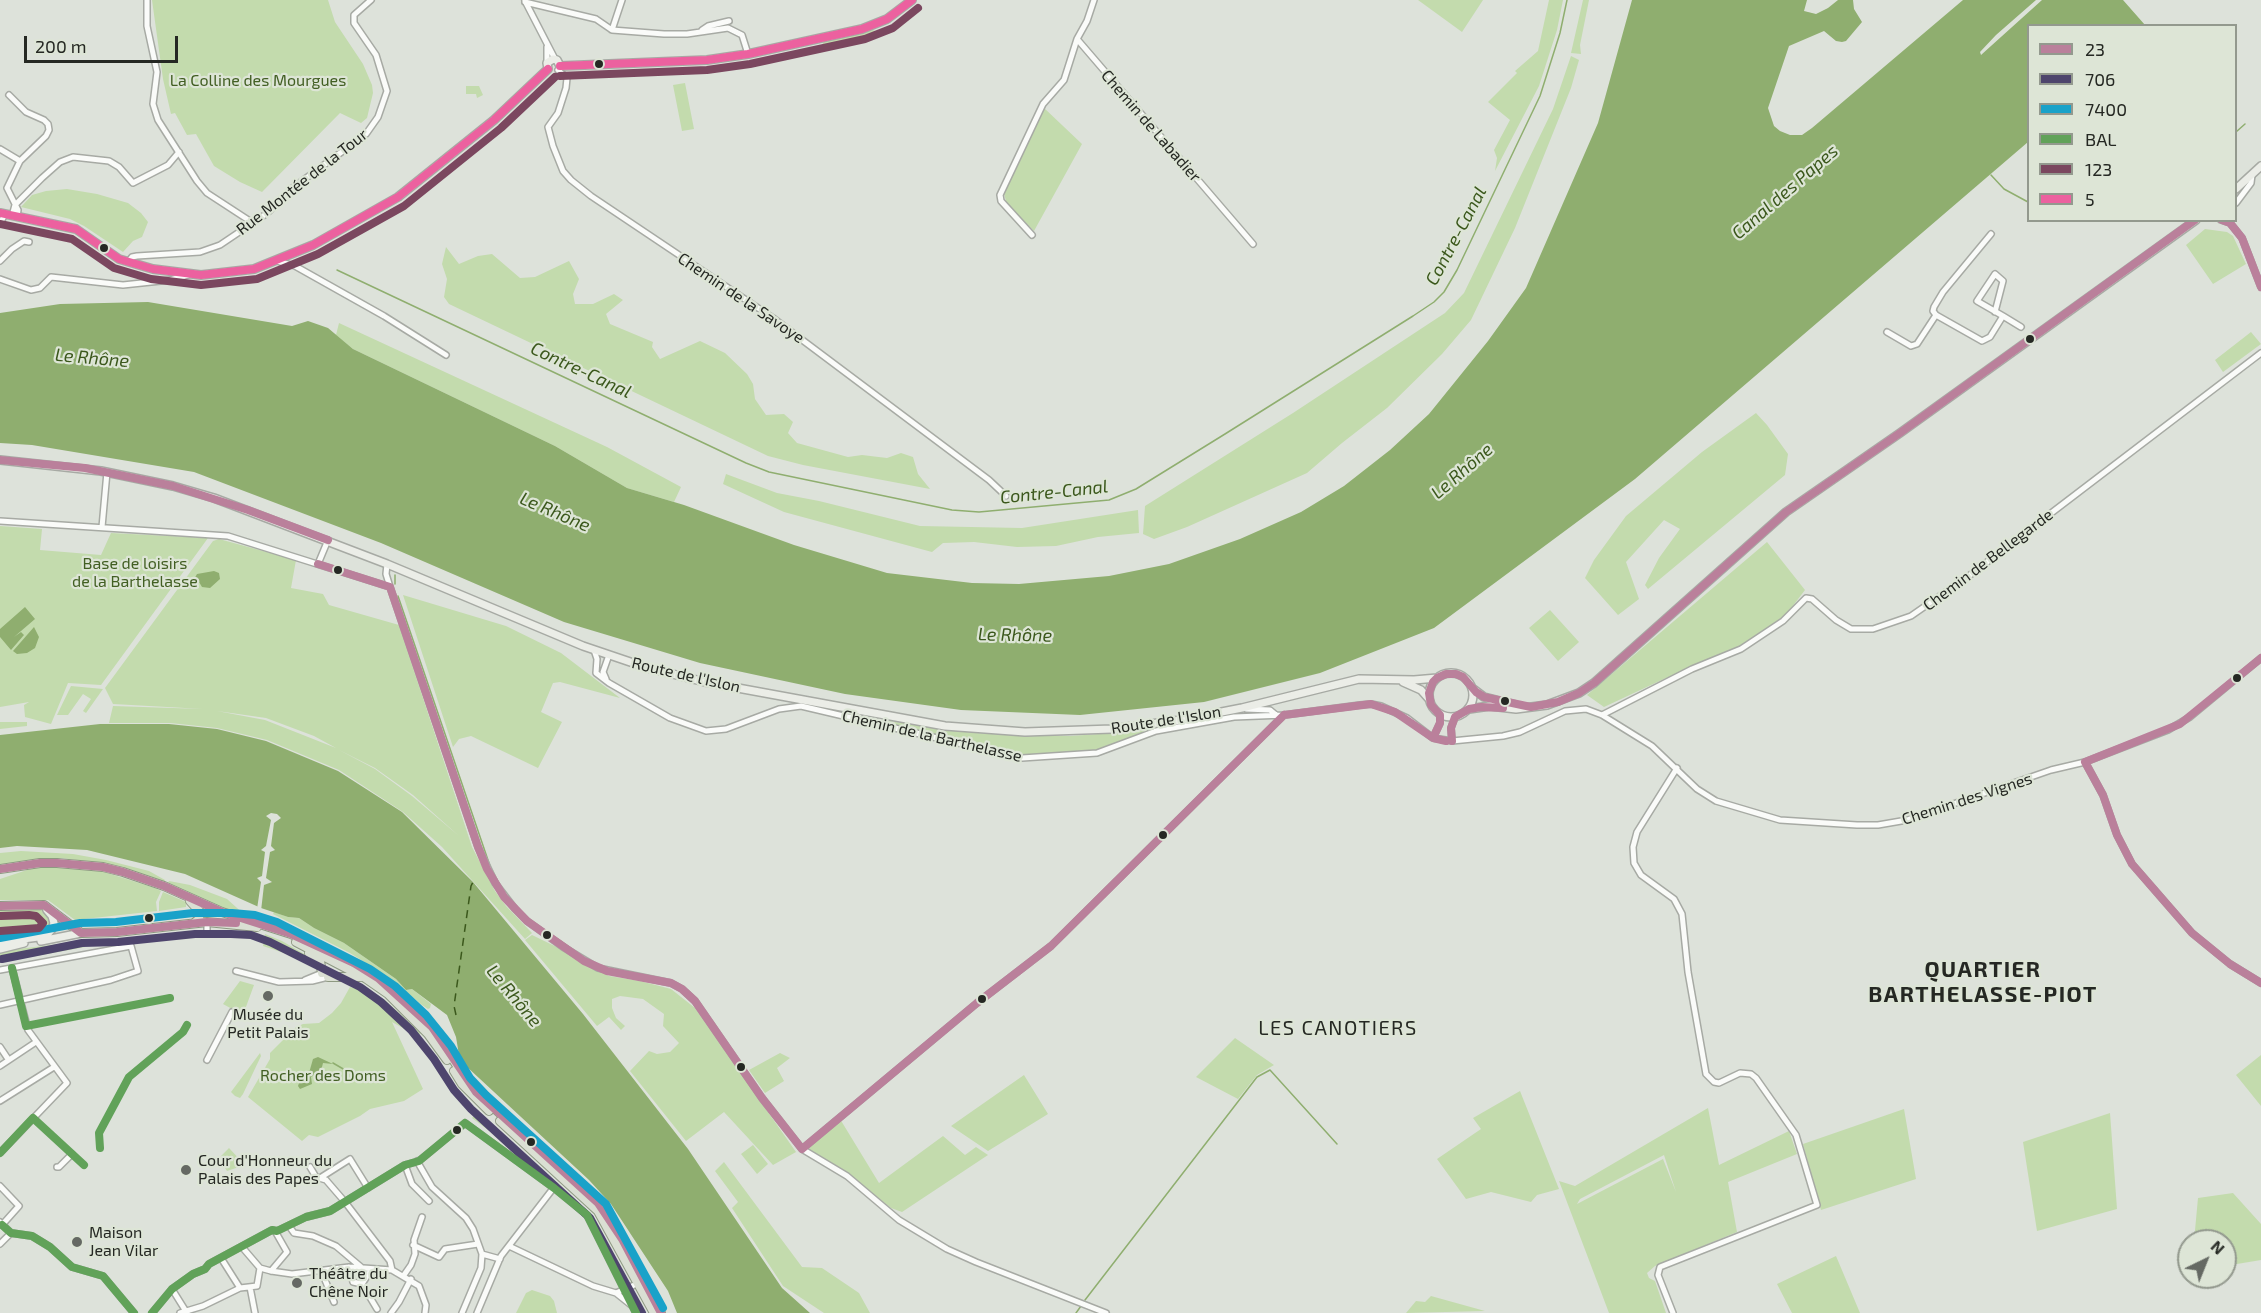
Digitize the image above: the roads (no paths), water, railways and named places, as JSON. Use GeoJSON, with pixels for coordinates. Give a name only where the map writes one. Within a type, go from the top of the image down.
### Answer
{"type":"FeatureCollection","features":[{"type":"Feature","properties":{"kind":"main road"},"geometry":{"type":"LineString","coordinates":[[0,871],[10,867],[57,862],[103,867],[138,877],[222,912],[330,951],[378,978],[427,1021],[476,1092],[559,1181],[593,1198],[611,1220],[654,1313]]}},
{"type":"Feature","properties":{"kind":"main road"},"geometry":{"type":"LineString","coordinates":[[178,893],[205,914],[207,922]]}},
{"type":"Feature","properties":{"kind":"main road"},"geometry":{"type":"LineString","coordinates":[[0,906],[39,903],[81,933],[117,932],[207,922],[262,926],[365,978],[388,994],[419,1023],[443,1053],[462,1084],[559,1181],[593,1206],[662,1313]]}},
{"type":"Feature","properties":{"kind":"main road"},"geometry":{"type":"LineString","coordinates":[[194,923],[200,914],[196,906]]}},
{"type":"Feature","properties":{"kind":"main road"},"geometry":{"type":"LineString","coordinates":[[282,936],[319,960],[325,975]]}},
{"type":"Feature","properties":{"kind":"main road"},"geometry":{"type":"LineString","coordinates":[[330,951],[335,962]]}},
{"type":"Feature","properties":{"kind":"main road"},"geometry":{"type":"LineString","coordinates":[[335,962],[354,963]]}},
{"type":"Feature","properties":{"kind":"main road"},"geometry":{"type":"LineString","coordinates":[[325,975],[335,962]]}},
{"type":"Feature","properties":{"kind":"main road"},"geometry":{"type":"LineString","coordinates":[[325,975],[365,978]]}},
{"type":"Feature","properties":{"kind":"street"},"geometry":{"type":"LineString","coordinates":[[147,0],[147,26],[157,72],[153,104],[158,120],[207,193],[253,223]]}},
{"type":"Feature","properties":{"kind":"street","name":"Rue Montée de la Tour"},"geometry":{"type":"LineString","coordinates":[[128,262],[132,257],[200,252],[220,245],[272,209],[294,188],[366,134],[378,117],[387,91],[376,55],[356,26],[354,15],[371,0]]}},
{"type":"Feature","properties":{"kind":"street"},"geometry":{"type":"LineString","coordinates":[[612,30],[622,0]]}},
{"type":"Feature","properties":{"kind":"street"},"geometry":{"type":"LineString","coordinates":[[547,47],[548,66],[552,72],[559,68],[699,61],[748,54],[867,27],[895,14],[912,0]]}},
{"type":"Feature","properties":{"kind":"street"},"geometry":{"type":"LineString","coordinates":[[1032,235],[1001,201],[1000,195],[1043,104],[1064,80],[1077,39],[1094,0]]}},
{"type":"Feature","properties":{"kind":"street"},"geometry":{"type":"LineString","coordinates":[[525,1],[596,18],[612,30],[664,34],[724,27],[742,35],[748,54]]}},
{"type":"Feature","properties":{"kind":"street"},"geometry":{"type":"LineString","coordinates":[[525,1],[547,47],[559,62],[559,68]]}},
{"type":"Feature","properties":{"kind":"street"},"geometry":{"type":"LineString","coordinates":[[701,31],[708,26],[729,21]]}},
{"type":"Feature","properties":{"kind":"street","name":"Chemin de Labadier"},"geometry":{"type":"LineString","coordinates":[[1077,39],[1253,244]]}},
{"type":"Feature","properties":{"kind":"street"},"geometry":{"type":"LineString","coordinates":[[9,215],[76,229],[119,259],[141,266],[188,275],[243,271],[291,256],[313,246],[398,197],[494,120],[555,59]]}},
{"type":"Feature","properties":{"kind":"street","name":"Chemin de la Savoye"},"geometry":{"type":"LineString","coordinates":[[559,68],[567,78],[558,113],[548,127],[563,171],[571,180],[591,196],[773,318],[989,480],[1006,496]]}},
{"type":"Feature","properties":{"kind":"street"},"geometry":{"type":"LineString","coordinates":[[0,224],[18,210],[7,188],[20,161],[46,136],[49,130],[44,120],[26,112],[9,95]]}},
{"type":"Feature","properties":{"kind":"street"},"geometry":{"type":"LineString","coordinates":[[0,150],[20,161]]}},
{"type":"Feature","properties":{"kind":"street"},"geometry":{"type":"LineString","coordinates":[[15,205],[60,162],[73,157],[109,160],[119,166],[133,183],[168,165],[179,152]]}},
{"type":"Feature","properties":{"kind":"street"},"geometry":{"type":"LineString","coordinates":[[2237,187],[2261,166]]}},
{"type":"Feature","properties":{"kind":"street"},"geometry":{"type":"LineString","coordinates":[[2237,200],[2251,183],[2252,175]]}},
{"type":"Feature","properties":{"kind":"street"},"geometry":{"type":"LineString","coordinates":[[1452,741],[1451,728],[1455,717],[1468,709],[1490,706],[1516,709],[1558,702],[1579,693],[1594,683],[1786,512],[2193,222]]}},
{"type":"Feature","properties":{"kind":"street"},"geometry":{"type":"LineString","coordinates":[[2230,222],[2242,238],[2261,287]]}},
{"type":"Feature","properties":{"kind":"street"},"geometry":{"type":"LineString","coordinates":[[1991,234],[1944,292],[1933,311],[1936,315],[1982,341],[1990,337],[2003,316]]}},
{"type":"Feature","properties":{"kind":"street"},"geometry":{"type":"LineString","coordinates":[[0,261],[24,241],[29,242]]}},
{"type":"Feature","properties":{"kind":"street"},"geometry":{"type":"LineString","coordinates":[[141,266],[147,256]]}},
{"type":"Feature","properties":{"kind":"street"},"geometry":{"type":"LineString","coordinates":[[291,256],[296,266]]}},
{"type":"Feature","properties":{"kind":"street"},"geometry":{"type":"LineString","coordinates":[[277,261],[296,266],[384,316],[446,356]]}},
{"type":"Feature","properties":{"kind":"street"},"geometry":{"type":"LineString","coordinates":[[162,270],[162,281]]}},
{"type":"Feature","properties":{"kind":"street"},"geometry":{"type":"LineString","coordinates":[[1995,312],[2003,281],[1995,274],[1992,275],[1977,301],[1995,312],[2021,327]]}},
{"type":"Feature","properties":{"kind":"street"},"geometry":{"type":"LineString","coordinates":[[0,279],[31,290],[40,288],[51,278],[123,285],[162,281],[188,275]]}},
{"type":"Feature","properties":{"kind":"street"},"geometry":{"type":"LineString","coordinates":[[1887,332],[1915,346],[1936,315]]}},
{"type":"Feature","properties":{"kind":"street","name":"Chemin de Bellegarde"},"geometry":{"type":"LineString","coordinates":[[1602,715],[1692,669],[1741,649],[1783,621],[1806,598],[1812,599],[1836,620],[1851,629],[1873,629],[1911,616],[1970,575],[2261,353]]}},
{"type":"Feature","properties":{"kind":"street","name":"Route de l'Islon"},"geometry":{"type":"LineString","coordinates":[[0,460],[107,472],[163,483],[214,498],[328,540],[594,650],[648,668],[705,682],[895,718],[972,729],[1025,732],[1112,729],[1181,720],[1242,708],[1359,679],[1437,678]]}},
{"type":"Feature","properties":{"kind":"street"},"geometry":{"type":"LineString","coordinates":[[102,527],[107,472]]}},
{"type":"Feature","properties":{"kind":"street"},"geometry":{"type":"LineString","coordinates":[[0,521],[228,536],[390,587]]}},
{"type":"Feature","properties":{"kind":"street"},"geometry":{"type":"LineString","coordinates":[[318,564],[328,540]]}},
{"type":"Feature","properties":{"kind":"street"},"geometry":{"type":"LineString","coordinates":[[387,564],[386,574],[390,587],[478,847],[495,884],[526,921],[598,968],[671,983],[682,989],[695,1001],[762,1098],[802,1149],[847,1176],[899,1220],[946,1249],[1106,1313]]}},
{"type":"Feature","properties":{"kind":"street","name":"Chemin de la Barthelasse"},"geometry":{"type":"LineString","coordinates":[[594,650],[597,659],[596,672],[609,683],[670,718],[706,731],[726,729],[779,709],[801,706],[1022,758],[1097,753],[1156,731],[1234,717],[1284,715],[1371,704],[1407,718],[1433,738],[1452,741]]}},
{"type":"Feature","properties":{"kind":"street"},"geometry":{"type":"LineString","coordinates":[[609,655],[603,672],[609,683]]}},
{"type":"Feature","properties":{"kind":"street","name":"Chemin des Vignes"},"geometry":{"type":"LineString","coordinates":[[1452,741],[1503,736],[1520,732],[1565,711],[1586,710],[1602,715],[1652,746],[1697,789],[1716,801],[1780,820],[1878,825],[1907,820],[2051,770],[2085,762],[2180,724],[2261,658]]}},
{"type":"Feature","properties":{"kind":"street"},"geometry":{"type":"LineString","coordinates":[[1455,717],[1440,715],[1435,711],[1429,699],[1430,687],[1437,678],[1446,674],[1463,676],[1481,696],[1531,707]]}},
{"type":"Feature","properties":{"kind":"street","name":"Route de l'Islon"},"geometry":{"type":"LineString","coordinates":[[1398,680],[1421,690],[1429,699]]}},
{"type":"Feature","properties":{"kind":"street"},"geometry":{"type":"LineString","coordinates":[[1468,709],[1472,703],[1472,688]]}},
{"type":"Feature","properties":{"kind":"street"},"geometry":{"type":"LineString","coordinates":[[1242,708],[1270,710],[1276,715]]}},
{"type":"Feature","properties":{"kind":"street"},"geometry":{"type":"LineString","coordinates":[[802,1149],[978,1003],[1052,946],[1284,715]]}},
{"type":"Feature","properties":{"kind":"street"},"geometry":{"type":"LineString","coordinates":[[1433,738],[1440,723],[1440,715]]}},
{"type":"Feature","properties":{"kind":"street"},"geometry":{"type":"LineString","coordinates":[[2085,762],[2103,795],[2117,835],[2132,864],[2192,933],[2224,960],[2261,983]]}},
{"type":"Feature","properties":{"kind":"street"},"geometry":{"type":"LineString","coordinates":[[1672,1313],[1658,1275],[1660,1266],[1817,1205],[1796,1135],[1756,1078],[1751,1074],[1740,1073],[1719,1083],[1714,1082],[1706,1074],[1688,972],[1682,914],[1674,899],[1641,875],[1634,863],[1633,847],[1637,832],[1677,768]]}},
{"type":"Feature","properties":{"kind":"street"},"geometry":{"type":"LineString","coordinates":[[0,942],[43,938],[50,933],[54,923],[52,916],[45,908],[30,904]]}},
{"type":"Feature","properties":{"kind":"street"},"geometry":{"type":"LineString","coordinates":[[207,922],[207,933]]}},
{"type":"Feature","properties":{"kind":"street"},"geometry":{"type":"LineString","coordinates":[[0,949],[81,933]]}},
{"type":"Feature","properties":{"kind":"street"},"geometry":{"type":"LineString","coordinates":[[0,970],[131,946],[138,971],[111,980],[0,1005]]}},
{"type":"Feature","properties":{"kind":"street"},"geometry":{"type":"LineString","coordinates":[[0,1153],[67,1083],[28,1030],[12,968]]}},
{"type":"Feature","properties":{"kind":"street"},"geometry":{"type":"LineString","coordinates":[[239,974],[279,982],[304,981],[325,975]]}},
{"type":"Feature","properties":{"kind":"street"},"geometry":{"type":"LineString","coordinates":[[207,1060],[232,1012]]}},
{"type":"Feature","properties":{"kind":"street"},"geometry":{"type":"LineString","coordinates":[[0,1065],[36,1042]]}},
{"type":"Feature","properties":{"kind":"street"},"geometry":{"type":"LineString","coordinates":[[0,1047],[9,1059]]}},
{"type":"Feature","properties":{"kind":"street"},"geometry":{"type":"LineString","coordinates":[[0,1101],[54,1066]]}},
{"type":"Feature","properties":{"kind":"street"},"geometry":{"type":"LineString","coordinates":[[152,1313],[172,1289],[193,1274],[205,1269],[209,1264],[272,1230],[276,1231],[345,1202],[417,1161],[465,1123],[559,1181],[587,1215],[636,1313]]}},
{"type":"Feature","properties":{"kind":"street"},"geometry":{"type":"LineString","coordinates":[[57,1167],[72,1154]]}},
{"type":"Feature","properties":{"kind":"street"},"geometry":{"type":"LineString","coordinates":[[320,1178],[350,1159],[368,1188]]}},
{"type":"Feature","properties":{"kind":"street"},"geometry":{"type":"LineString","coordinates":[[417,1161],[432,1187],[466,1218],[473,1229],[482,1254],[481,1268],[462,1313]]}},
{"type":"Feature","properties":{"kind":"street"},"geometry":{"type":"LineString","coordinates":[[405,1166],[412,1184],[429,1202]]}},
{"type":"Feature","properties":{"kind":"street"},"geometry":{"type":"LineString","coordinates":[[310,1167],[316,1177],[326,1180],[345,1202],[390,1261],[392,1270]]}},
{"type":"Feature","properties":{"kind":"street"},"geometry":{"type":"LineString","coordinates":[[477,1313],[500,1259],[559,1181]]}},
{"type":"Feature","properties":{"kind":"street"},"geometry":{"type":"LineString","coordinates":[[0,1186],[18,1204],[1,1223],[11,1233],[32,1236],[50,1247],[72,1267],[98,1273],[109,1281],[134,1313]]}},
{"type":"Feature","properties":{"kind":"street"},"geometry":{"type":"LineString","coordinates":[[404,1275],[415,1254],[414,1245],[422,1217]]}},
{"type":"Feature","properties":{"kind":"street"},"geometry":{"type":"LineString","coordinates":[[289,1226],[294,1233],[314,1236],[336,1246],[362,1268]]}},
{"type":"Feature","properties":{"kind":"street"},"geometry":{"type":"LineString","coordinates":[[270,1271],[287,1252],[276,1231]]}},
{"type":"Feature","properties":{"kind":"street"},"geometry":{"type":"LineString","coordinates":[[0,1244],[11,1233]]}},
{"type":"Feature","properties":{"kind":"street"},"geometry":{"type":"LineString","coordinates":[[414,1245],[439,1257],[445,1249],[478,1244]]}},
{"type":"Feature","properties":{"kind":"street"},"geometry":{"type":"LineString","coordinates":[[509,1246],[593,1286],[616,1293],[633,1307]]}},
{"type":"Feature","properties":{"kind":"street"},"geometry":{"type":"LineString","coordinates":[[242,1247],[260,1268],[270,1271],[292,1274],[349,1267],[392,1270],[411,1279],[419,1286],[426,1305],[424,1313]]}},
{"type":"Feature","properties":{"kind":"street"},"geometry":{"type":"LineString","coordinates":[[482,1254],[500,1259]]}},
{"type":"Feature","properties":{"kind":"street"},"geometry":{"type":"LineString","coordinates":[[221,1258],[240,1288]]}},
{"type":"Feature","properties":{"kind":"street"},"geometry":{"type":"LineString","coordinates":[[349,1267],[353,1282],[362,1284],[377,1309]]}},
{"type":"Feature","properties":{"kind":"street"},"geometry":{"type":"LineString","coordinates":[[172,1289],[184,1312],[203,1306],[240,1288],[258,1284],[260,1268]]}},
{"type":"Feature","properties":{"kind":"street"},"geometry":{"type":"LineString","coordinates":[[321,1270],[334,1302]]}},
{"type":"Feature","properties":{"kind":"street"},"geometry":{"type":"LineString","coordinates":[[362,1284],[370,1270]]}},
{"type":"Feature","properties":{"kind":"street"},"geometry":{"type":"LineString","coordinates":[[391,1313],[411,1279]]}},
{"type":"Feature","properties":{"kind":"street"},"geometry":{"type":"LineString","coordinates":[[616,1293],[641,1282]]}},
{"type":"Feature","properties":{"kind":"street"},"geometry":{"type":"LineString","coordinates":[[250,1287],[255,1313]]}},
{"type":"Feature","properties":{"kind":"water"},"geometry":{"type":"Polygon","coordinates":[[[1632,0],[1807,0],[1804,11],[1816,14],[1838,0],[1853,0],[1854,9],[1862,22],[1846,41],[1836,41],[1824,31],[1789,46],[1768,108],[1774,126],[1790,135],[1802,135],[1812,128],[1963,0],[2036,0],[1996,35],[1980,52],[1981,55],[2042,0],[2123,0],[2144,24],[2027,24],[2027,143],[1635,479],[1434,628],[1320,673],[1204,702],[1080,715],[961,710],[845,694],[700,663],[564,622],[381,543],[194,472],[32,445],[0,443],[0,313],[60,304],[148,302],[292,326],[308,321],[328,328],[353,349],[555,446],[627,488],[684,505],[794,545],[887,573],[972,583],[1019,584],[1109,576],[1169,564],[1240,539],[1301,512],[1344,486],[1390,450],[1429,414],[1488,341],[1526,288],[1598,123],[1632,0]]]}},
{"type":"Feature","properties":{"kind":"water"},"geometry":{"type":"Polygon","coordinates":[[[214,571],[219,573],[220,579],[210,588],[202,587],[199,582],[192,583],[197,574],[214,571]]]}},
{"type":"Feature","properties":{"kind":"water"},"geometry":{"type":"Polygon","coordinates":[[[25,607],[35,619],[14,637],[21,632],[24,635],[11,650],[0,637],[0,629],[25,607]]]}},
{"type":"Feature","properties":{"kind":"water"},"geometry":{"type":"Polygon","coordinates":[[[34,627],[39,637],[35,648],[27,653],[17,654],[13,651],[34,627]]]}},
{"type":"Feature","properties":{"kind":"water","name":"Le Rhône"},"geometry":{"type":"Polygon","coordinates":[[[100,724],[169,724],[217,729],[266,741],[338,771],[402,812],[473,882],[583,1014],[688,1149],[782,1288],[810,1313],[677,1313],[668,1291],[611,1204],[589,1180],[466,1066],[459,1055],[456,1037],[447,1015],[412,989],[406,990],[396,979],[344,943],[299,918],[288,917],[261,908],[185,874],[87,850],[17,846],[0,848],[0,735],[100,724]]]}},
{"type":"Feature","properties":{"kind":"water"},"geometry":{"type":"Polygon","coordinates":[[[318,1057],[333,1064],[323,1063],[321,1071],[311,1077],[312,1084],[300,1089],[298,1086],[300,1080],[309,1073],[313,1059],[318,1057]]]}},
{"type":"Feature","properties":{"kind":"waterway","name":"Contre-Canal"},"geometry":{"type":"LineString","coordinates":[[337,270],[769,472],[952,510],[979,512],[1109,500],[1136,489],[1225,434],[1413,316],[1444,292],[1457,270],[1540,96],[1560,33],[1567,0]]}},
{"type":"Feature","properties":{"kind":"waterway","name":"Contre-Canal"},"geometry":{"type":"LineString","coordinates":[[2237,131],[2245,124]]}},
{"type":"Feature","properties":{"kind":"waterway","name":"Contre-Canal"},"geometry":{"type":"LineString","coordinates":[[1991,175],[2004,189],[2027,201]]}},
{"type":"Feature","properties":{"kind":"waterway"},"geometry":{"type":"LineString","coordinates":[[395,575],[395,584]]}},
{"type":"Feature","properties":{"kind":"waterway"},"geometry":{"type":"LineString","coordinates":[[398,596],[490,866]]}},
{"type":"Feature","properties":{"kind":"waterway"},"geometry":{"type":"LineString","coordinates":[[492,870],[501,887]]}},
{"type":"Feature","properties":{"kind":"waterway"},"geometry":{"type":"LineString","coordinates":[[513,903],[529,919],[581,955]]}},
{"type":"Feature","properties":{"kind":"waterway"},"geometry":{"type":"LineString","coordinates":[[333,1063],[345,1070]]}},
{"type":"Feature","properties":{"kind":"waterway"},"geometry":{"type":"LineString","coordinates":[[1085,1300],[1257,1077],[1270,1070],[1337,1144]]}},
{"type":"Feature","properties":{"kind":"waterway"},"geometry":{"type":"LineString","coordinates":[[1076,1313],[1081,1306]]}},
{"type":"Feature","properties":{"kind":"place","name":"Musée du Petit Palais"},"geometry":{"type":"Point","coordinates":[268,996]}},
{"type":"Feature","properties":{"kind":"place","name":"Cour d'Honneur du Palais des Papes"},"geometry":{"type":"Point","coordinates":[186,1170]}},
{"type":"Feature","properties":{"kind":"place","name":"Maison Jean Vilar"},"geometry":{"type":"Point","coordinates":[77,1242]}},
{"type":"Feature","properties":{"kind":"place","name":"Théâtre du Chêne Noir"},"geometry":{"type":"Point","coordinates":[297,1283]}},
{"type":"Feature","properties":{"kind":"district","name":"QUARTIER BARTHELASSE-PIOT"},"geometry":{"type":"Point","coordinates":[1983,982]}},
{"type":"Feature","properties":{"kind":"district","name":"LES CANOTIERS"},"geometry":{"type":"Point","coordinates":[1338,1028]}},
{"type":"Feature","properties":{"kind":"park label","name":"La Colline des Mourgues"},"geometry":{"type":"Point","coordinates":[258,81]}},
{"type":"Feature","properties":{"kind":"park label","name":"Base de loisirs de la Barthelasse"},"geometry":{"type":"Point","coordinates":[135,573]}},
{"type":"Feature","properties":{"kind":"park label","name":"Rocher des Doms"},"geometry":{"type":"Point","coordinates":[323,1076]}},
{"type":"Feature","properties":{"kind":"water label","name":"Canal des Papes"},"geometry":{"type":"Point","coordinates":[1785,192]}}]}
